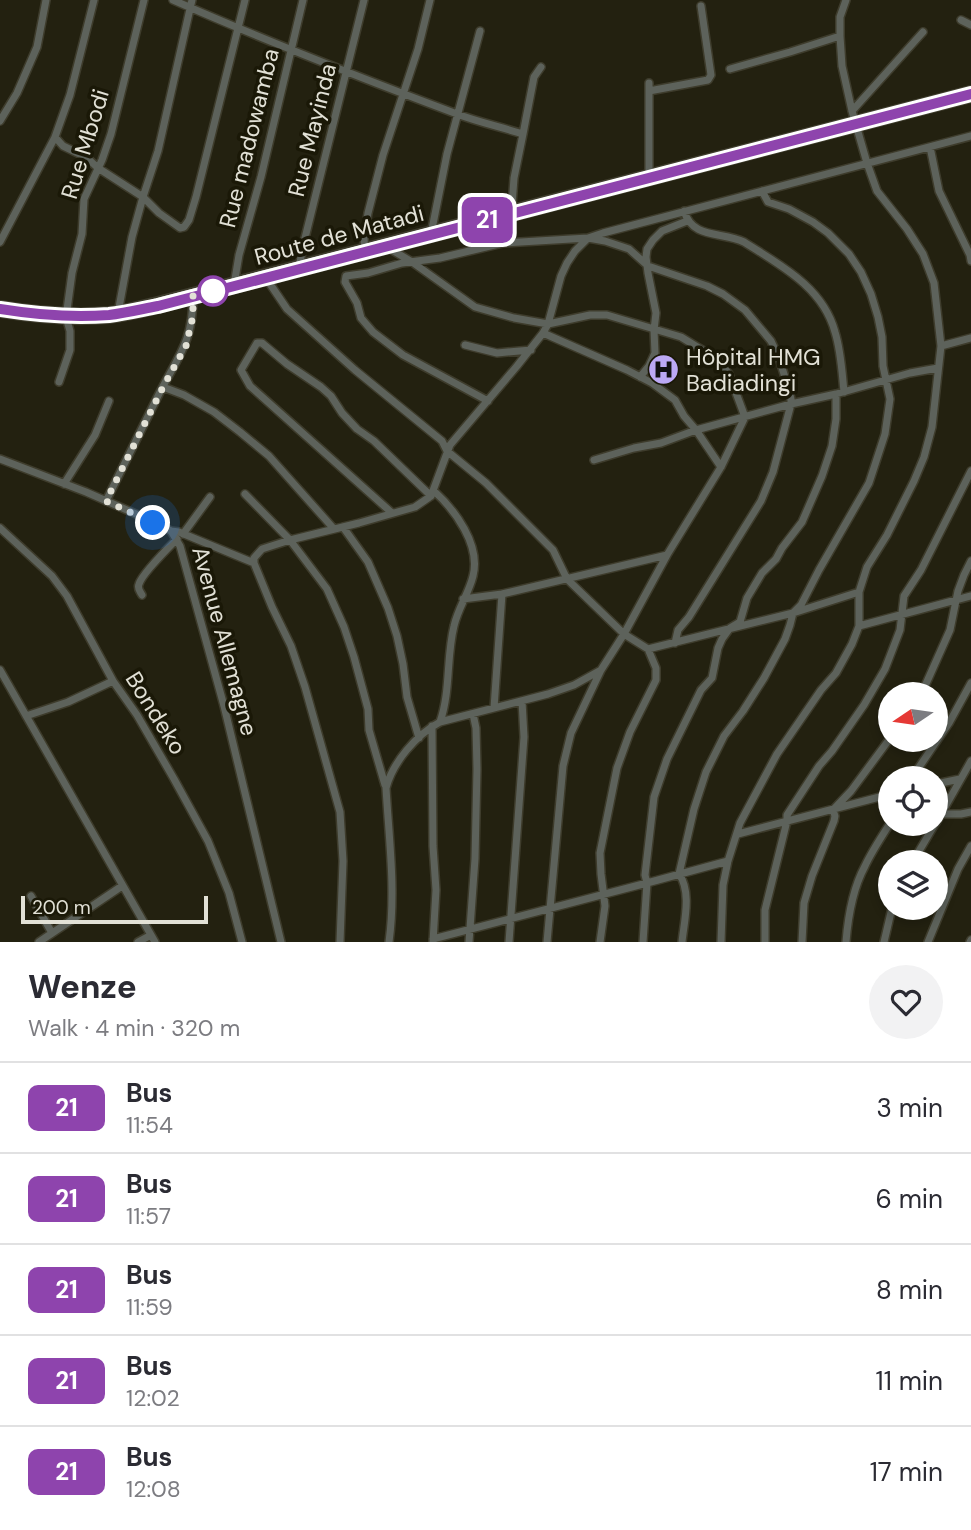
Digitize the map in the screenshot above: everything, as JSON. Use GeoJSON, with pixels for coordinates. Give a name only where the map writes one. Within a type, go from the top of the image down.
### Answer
{"type":"FeatureCollection","features":[{"type":"Feature","properties":{"kind":"highway","name":"Route de Matadi"},"geometry":{"type":"LineString","coordinates":[[0,309],[66,317],[118,313],[158,306],[649,178],[854,117],[971,94]]}},
{"type":"Feature","properties":{"kind":"street"},"geometry":{"type":"LineString","coordinates":[[0,121],[17,93],[37,47],[46,0]]}},
{"type":"Feature","properties":{"kind":"street"},"geometry":{"type":"LineString","coordinates":[[0,242],[55,137],[70,95],[94,0]]}},
{"type":"Feature","properties":{"kind":"street","name":"Rue Mbodi"},"geometry":{"type":"LineString","coordinates":[[59,382],[70,349],[70,331],[66,317],[72,273],[82,234],[84,199],[111,134],[144,0]]}},
{"type":"Feature","properties":{"kind":"street"},"geometry":{"type":"LineString","coordinates":[[173,0],[191,4],[239,28],[403,94],[523,134]]}},
{"type":"Feature","properties":{"kind":"street"},"geometry":{"type":"LineString","coordinates":[[55,137],[63,146],[86,157],[98,168],[143,197],[180,228],[184,227],[189,220],[245,0]]}},
{"type":"Feature","properties":{"kind":"street","name":"Rue madowamba"},"geometry":{"type":"LineString","coordinates":[[234,286],[239,256],[261,177],[303,0]]}},
{"type":"Feature","properties":{"kind":"street","name":"Rue Mayinda"},"geometry":{"type":"LineString","coordinates":[[299,269],[364,0]]}},
{"type":"Feature","properties":{"kind":"street"},"geometry":{"type":"LineString","coordinates":[[365,252],[368,213],[383,155],[418,49],[430,0]]}},
{"type":"Feature","properties":{"kind":"street"},"geometry":{"type":"LineString","coordinates":[[721,942],[723,885],[740,822],[777,754],[821,690],[836,674],[852,644],[859,626],[859,593],[867,567],[887,535],[924,457],[932,427],[941,346],[934,283],[923,254],[877,191],[867,163],[842,66],[840,17],[846,0]]}},
{"type":"Feature","properties":{"kind":"street"},"geometry":{"type":"LineString","coordinates":[[118,313],[132,237],[158,150],[191,4]]}},
{"type":"Feature","properties":{"kind":"street"},"geometry":{"type":"LineString","coordinates":[[649,178],[649,87],[708,80],[711,75],[701,6]]}},
{"type":"Feature","properties":{"kind":"street"},"geometry":{"type":"LineString","coordinates":[[961,20],[971,25]]}},
{"type":"Feature","properties":{"kind":"street"},"geometry":{"type":"LineString","coordinates":[[430,235],[447,153],[480,32]]}},
{"type":"Feature","properties":{"kind":"street"},"geometry":{"type":"LineString","coordinates":[[854,117],[923,32]]}},
{"type":"Feature","properties":{"kind":"street"},"geometry":{"type":"LineString","coordinates":[[730,69],[840,36]]}},
{"type":"Feature","properties":{"kind":"street"},"geometry":{"type":"LineString","coordinates":[[509,214],[534,77],[541,67]]}},
{"type":"Feature","properties":{"kind":"street"},"geometry":{"type":"LineString","coordinates":[[340,942],[343,861],[340,813],[305,687],[254,558],[262,549],[290,540],[415,507],[433,493],[450,444],[543,333],[567,263],[588,238],[971,136]]}},
{"type":"Feature","properties":{"kind":"street"},"geometry":{"type":"LineString","coordinates":[[930,147],[939,191],[971,261]]}},
{"type":"Feature","properties":{"kind":"street"},"geometry":{"type":"LineString","coordinates":[[682,942],[685,890],[679,874],[694,809],[706,772],[724,736],[769,668],[785,639],[793,613],[801,605],[869,483],[885,434],[890,398],[883,366],[878,317],[872,294],[861,272],[849,254],[828,233],[789,209],[768,202],[762,191]]}},
{"type":"Feature","properties":{"kind":"street"},"geometry":{"type":"LineString","coordinates":[[643,942],[650,822],[662,772],[701,691],[712,678],[722,639],[730,628],[740,622],[747,598],[762,573],[776,559],[802,522],[832,446],[840,393],[839,346],[832,321],[801,279],[744,242],[702,232],[687,221],[684,211]]}},
{"type":"Feature","properties":{"kind":"street"},"geometry":{"type":"LineString","coordinates":[[640,377],[655,354],[656,313],[647,248],[662,231],[687,221]]}},
{"type":"Feature","properties":{"kind":"street"},"geometry":{"type":"LineString","coordinates":[[488,401],[403,355],[373,331],[361,318],[357,303],[345,282],[346,276],[503,243],[588,238],[629,249],[648,266],[723,294],[746,310],[771,341],[791,399],[773,472],[761,501],[695,608],[678,630],[675,642]]}},
{"type":"Feature","properties":{"kind":"street"},"geometry":{"type":"LineString","coordinates":[[386,247],[475,307],[548,324],[590,314],[607,315],[696,344],[717,359],[729,374],[745,417],[721,467],[601,670],[571,733],[564,766],[547,942]]}},
{"type":"Feature","properties":{"kind":"street"},"geometry":{"type":"LineString","coordinates":[[266,278],[287,309],[355,370],[442,441],[447,451],[486,483],[553,550],[567,579],[624,634],[648,649],[656,668],[656,680],[630,732],[617,768],[600,853],[606,905],[600,942]]}},
{"type":"Feature","properties":{"kind":"street"},"geometry":{"type":"LineString","coordinates":[[106,501],[188,339],[193,316],[193,296]]}},
{"type":"Feature","properties":{"kind":"street"},"geometry":{"type":"LineString","coordinates":[[543,333],[652,383],[675,400],[721,467]]}},
{"type":"Feature","properties":{"kind":"street"},"geometry":{"type":"LineString","coordinates":[[941,346],[971,338]]}},
{"type":"Feature","properties":{"kind":"street"},"geometry":{"type":"LineString","coordinates":[[392,513],[250,386],[241,370],[257,343],[262,343],[321,387],[357,429],[444,500],[471,542],[474,573],[454,626],[447,696],[440,722]]}},
{"type":"Feature","properties":{"kind":"street"},"geometry":{"type":"LineString","coordinates":[[465,345],[497,353],[531,350]]}},
{"type":"Feature","properties":{"kind":"street"},"geometry":{"type":"LineString","coordinates":[[594,460],[662,443],[696,430],[791,404],[937,368]]}},
{"type":"Feature","properties":{"kind":"street"},"geometry":{"type":"LineString","coordinates":[[163,387],[214,412],[269,456],[334,529]]}},
{"type":"Feature","properties":{"kind":"street"},"geometry":{"type":"LineString","coordinates":[[64,484],[95,435],[109,401]]}},
{"type":"Feature","properties":{"kind":"street","name":"Avenue Allemagne"},"geometry":{"type":"LineString","coordinates":[[0,459],[106,501],[180,536],[180,546],[207,640],[281,942]]}},
{"type":"Feature","properties":{"kind":"street"},"geometry":{"type":"LineString","coordinates":[[765,942],[765,910],[787,815],[856,716],[885,669],[900,629],[904,596],[921,570],[971,471]]}},
{"type":"Feature","properties":{"kind":"street"},"geometry":{"type":"LineString","coordinates":[[245,494],[290,540],[327,589],[344,628],[368,709],[369,730],[386,788],[392,861],[390,942]]}},
{"type":"Feature","properties":{"kind":"street"},"geometry":{"type":"LineString","coordinates":[[142,594],[139,584],[209,497]]}},
{"type":"Feature","properties":{"kind":"street"},"geometry":{"type":"LineString","coordinates":[[343,527],[368,562],[388,608],[397,636],[407,697],[419,738]]}},
{"type":"Feature","properties":{"kind":"street","name":"Bondeko"},"geometry":{"type":"LineString","coordinates":[[0,528],[52,576],[67,596],[113,681],[137,715],[208,841],[229,893],[242,942]]}},
{"type":"Feature","properties":{"kind":"street"},"geometry":{"type":"LineString","coordinates":[[180,536],[254,563]]}},
{"type":"Feature","properties":{"kind":"street"},"geometry":{"type":"LineString","coordinates":[[463,599],[502,594],[667,555]]}},
{"type":"Feature","properties":{"kind":"street"},"geometry":{"type":"LineString","coordinates":[[927,682],[950,630],[956,600],[971,561]]}},
{"type":"Feature","properties":{"kind":"street"},"geometry":{"type":"LineString","coordinates":[[648,649],[793,613],[859,593]]}},
{"type":"Feature","properties":{"kind":"street"},"geometry":{"type":"LineString","coordinates":[[494,708],[502,594]]}},
{"type":"Feature","properties":{"kind":"street"},"geometry":{"type":"LineString","coordinates":[[859,626],[971,596]]}},
{"type":"Feature","properties":{"kind":"street"},"geometry":{"type":"LineString","coordinates":[[386,788],[396,764],[432,726],[574,685],[601,670]]}},
{"type":"Feature","properties":{"kind":"street"},"geometry":{"type":"LineString","coordinates":[[0,671],[153,938],[138,942]]}},
{"type":"Feature","properties":{"kind":"street"},"geometry":{"type":"LineString","coordinates":[[26,716],[68,702],[113,681]]}},
{"type":"Feature","properties":{"kind":"street"},"geometry":{"type":"LineString","coordinates":[[920,766],[949,723],[971,683]]}},
{"type":"Feature","properties":{"kind":"street"},"geometry":{"type":"LineString","coordinates":[[509,942],[524,737],[522,701]]}},
{"type":"Feature","properties":{"kind":"street"},"geometry":{"type":"LineString","coordinates":[[469,942],[475,859],[477,743],[472,714]]}},
{"type":"Feature","properties":{"kind":"street"},"geometry":{"type":"LineString","coordinates":[[432,726],[436,890],[433,940],[728,861]]}},
{"type":"Feature","properties":{"kind":"street"},"geometry":{"type":"LineString","coordinates":[[833,810],[880,752]]}},
{"type":"Feature","properties":{"kind":"street"},"geometry":{"type":"LineString","coordinates":[[948,802],[971,761]]}},
{"type":"Feature","properties":{"kind":"street"},"geometry":{"type":"LineString","coordinates":[[948,782],[960,779]]}},
{"type":"Feature","properties":{"kind":"street"},"geometry":{"type":"LineString","coordinates":[[738,834],[878,798]]}},
{"type":"Feature","properties":{"kind":"street"},"geometry":{"type":"LineString","coordinates":[[802,942],[804,903],[834,821],[833,810]]}},
{"type":"Feature","properties":{"kind":"street"},"geometry":{"type":"LineString","coordinates":[[948,814],[971,812]]}},
{"type":"Feature","properties":{"kind":"street"},"geometry":{"type":"LineString","coordinates":[[846,942],[858,882],[883,836]]}},
{"type":"Feature","properties":{"kind":"street"},"geometry":{"type":"LineString","coordinates":[[928,942],[958,869],[971,846]]}},
{"type":"Feature","properties":{"kind":"street"},"geometry":{"type":"LineString","coordinates":[[39,942],[51,937],[122,886]]}},
{"type":"Feature","properties":{"kind":"street"},"geometry":{"type":"LineString","coordinates":[[31,896],[51,937]]}},
{"type":"Feature","properties":{"kind":"street"},"geometry":{"type":"LineString","coordinates":[[884,942],[889,920]]}},
{"type":"Feature","properties":{"kind":"bus line","name":"21"},"geometry":{"type":"LineString","coordinates":[[0,309],[66,317],[109,315],[158,306],[971,94]]}},
{"type":"Feature","properties":{"kind":"place","name":"Hôpital HMG Badiadingi"},"geometry":{"type":"Point","coordinates":[663,370]}},
{"type":"Feature","properties":{"kind":"route"},"geometry":{"type":"LineString","coordinates":[[153,523],[106,501],[186,346],[193,316],[193,296],[213,291]]}}]}
